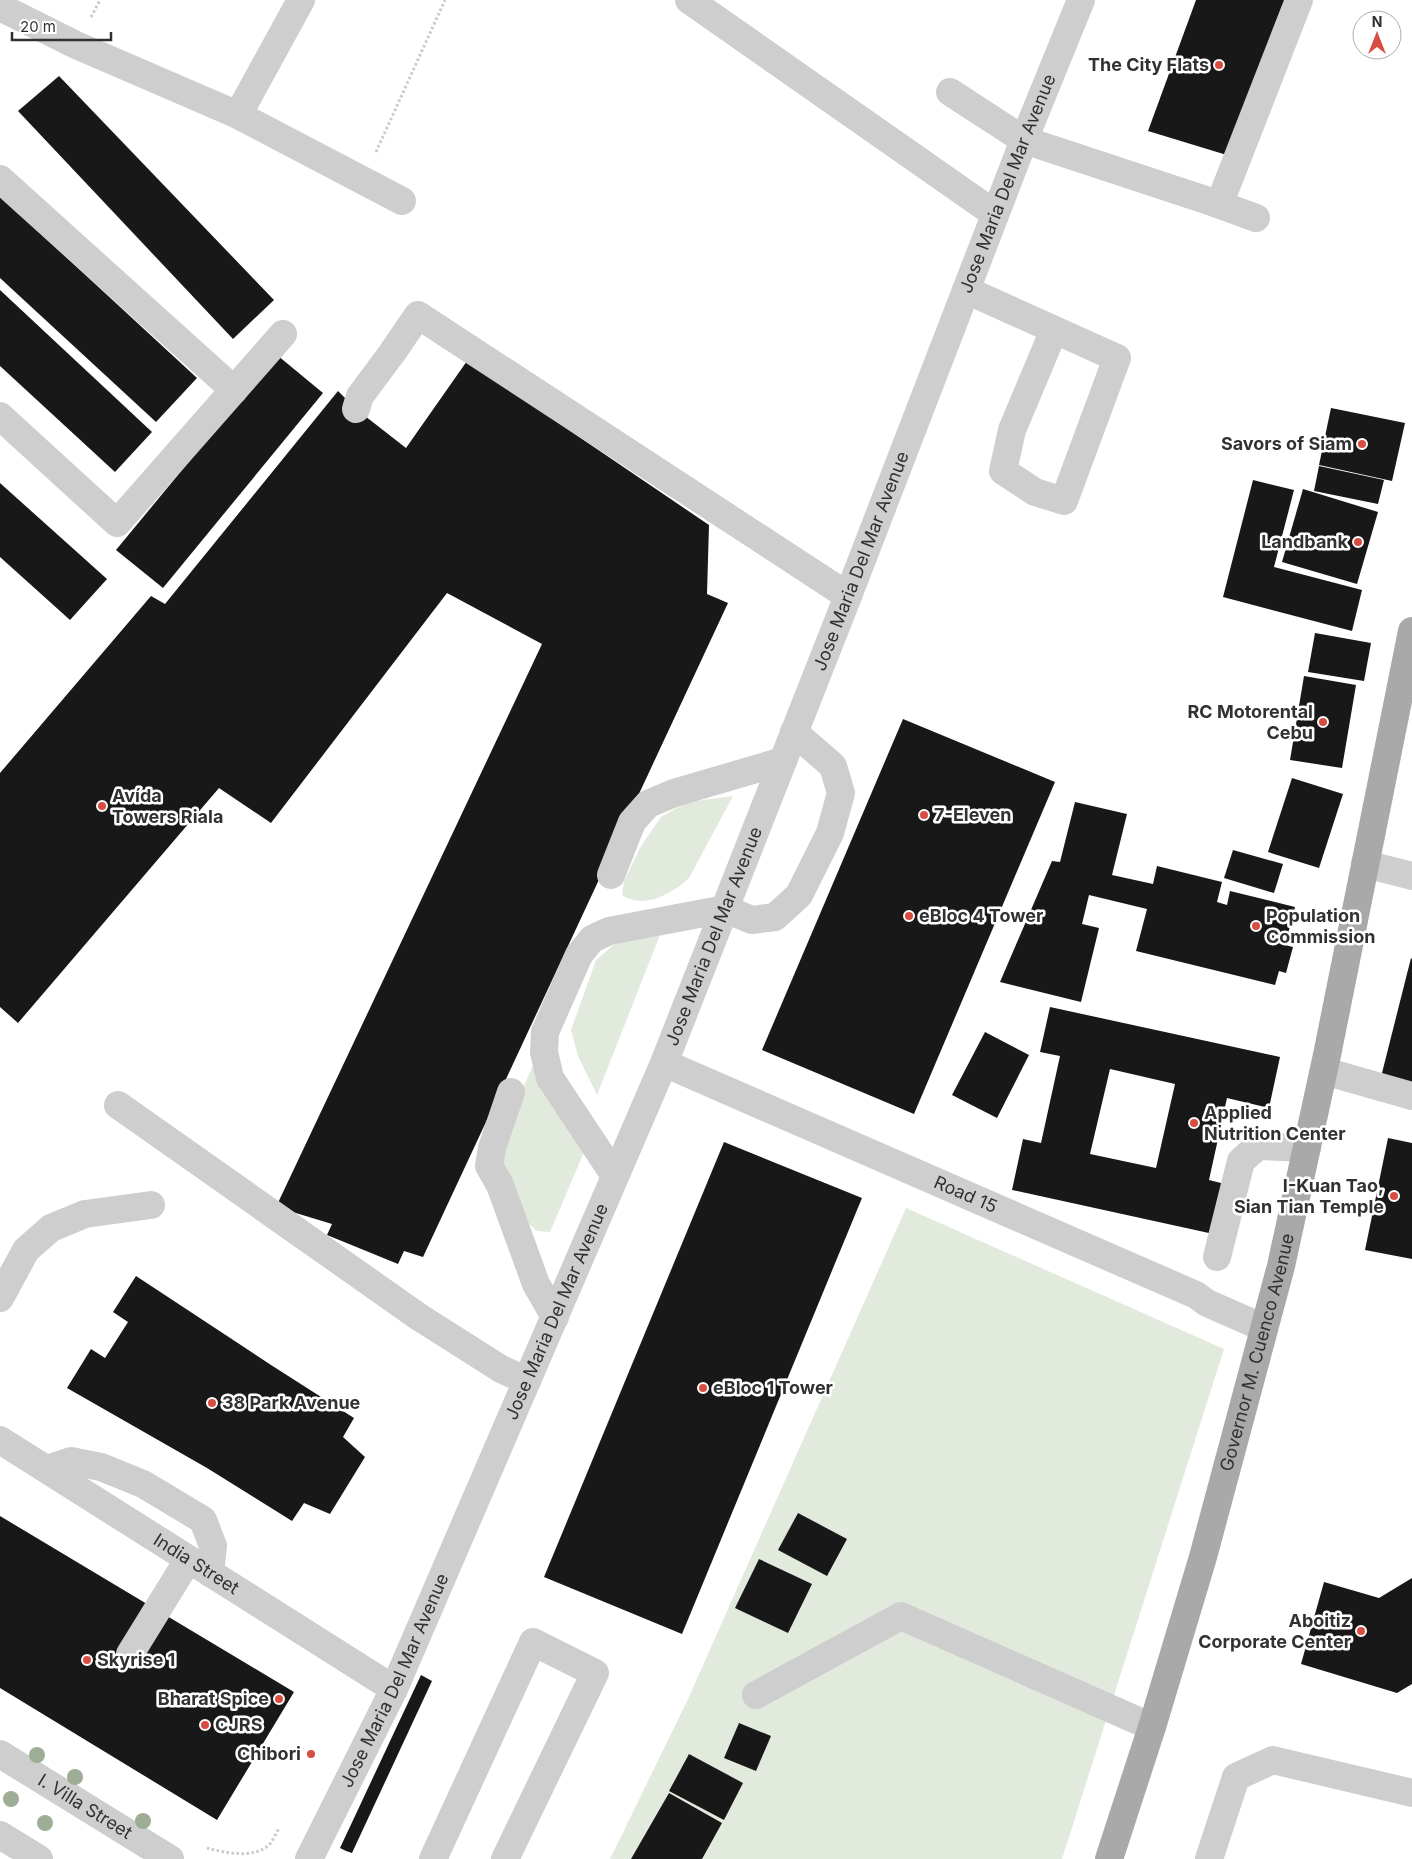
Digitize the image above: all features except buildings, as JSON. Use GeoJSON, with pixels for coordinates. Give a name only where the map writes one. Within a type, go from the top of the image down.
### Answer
{"type":"FeatureCollection","features":[{"type":"Feature","properties":{"kind":"main road","name":"Governor M. Cuenco Avenue"},"geometry":{"type":"LineString","coordinates":[[1109,1859],[1152,1727],[1218,1503],[1281,1266],[1324,1071],[1412,631]]}},
{"type":"Feature","properties":{"kind":"street"},"geometry":{"type":"LineString","coordinates":[[238,115],[301,0]]}},
{"type":"Feature","properties":{"kind":"street"},"geometry":{"type":"LineString","coordinates":[[689,0],[995,214]]}},
{"type":"Feature","properties":{"kind":"street","name":"Jose Maria Del Mar Avenue"},"geometry":{"type":"LineString","coordinates":[[309,1859],[394,1689],[664,1064],[848,596],[1024,140],[1081,0]]}},
{"type":"Feature","properties":{"kind":"street"},"geometry":{"type":"LineString","coordinates":[[1215,203],[1221,200],[1299,0]]}},
{"type":"Feature","properties":{"kind":"street"},"geometry":{"type":"LineString","coordinates":[[0,7],[76,45],[238,115],[402,201]]}},
{"type":"Feature","properties":{"kind":"street"},"geometry":{"type":"LineString","coordinates":[[950,92],[1024,140],[1256,218]]}},
{"type":"Feature","properties":{"kind":"street"},"geometry":{"type":"LineString","coordinates":[[0,179],[234,390]]}},
{"type":"Feature","properties":{"kind":"street"},"geometry":{"type":"LineString","coordinates":[[966,290],[1117,358],[1064,501],[1035,492],[1003,471],[1012,430],[1054,330]]}},
{"type":"Feature","properties":{"kind":"street"},"geometry":{"type":"LineString","coordinates":[[356,409],[360,396],[392,354],[418,315],[848,596]]}},
{"type":"Feature","properties":{"kind":"street"},"geometry":{"type":"LineString","coordinates":[[0,416],[117,523],[283,334]]}},
{"type":"Feature","properties":{"kind":"street"},"geometry":{"type":"LineString","coordinates":[[615,1176],[550,1078],[544,1052],[545,1032],[579,955],[592,938],[610,931],[725,909],[752,920],[775,917],[799,895],[830,833],[841,793],[833,766],[794,732]]}},
{"type":"Feature","properties":{"kind":"street"},"geometry":{"type":"LineString","coordinates":[[611,875],[632,822],[648,804],[674,793],[783,761]]}},
{"type":"Feature","properties":{"kind":"street"},"geometry":{"type":"LineString","coordinates":[[1366,864],[1412,876]]}},
{"type":"Feature","properties":{"kind":"street","name":"Road 15"},"geometry":{"type":"LineString","coordinates":[[664,1064],[1196,1295],[1207,1303],[1264,1328]]}},
{"type":"Feature","properties":{"kind":"street"},"geometry":{"type":"LineString","coordinates":[[1324,1071],[1412,1096]]}},
{"type":"Feature","properties":{"kind":"street"},"geometry":{"type":"LineString","coordinates":[[511,1092],[492,1148],[489,1166],[500,1185],[536,1284],[555,1317]]}},
{"type":"Feature","properties":{"kind":"street"},"geometry":{"type":"LineString","coordinates":[[118,1105],[419,1317],[501,1368],[527,1381]]}},
{"type":"Feature","properties":{"kind":"street"},"geometry":{"type":"LineString","coordinates":[[1217,1257],[1241,1161],[1258,1146],[1307,1148]]}},
{"type":"Feature","properties":{"kind":"street"},"geometry":{"type":"LineString","coordinates":[[0,1298],[26,1250],[51,1228],[85,1214],[151,1205]]}},
{"type":"Feature","properties":{"kind":"street","name":"India Street"},"geometry":{"type":"LineString","coordinates":[[0,1440],[394,1689]]}},
{"type":"Feature","properties":{"kind":"street"},"geometry":{"type":"LineString","coordinates":[[47,1470],[71,1461],[101,1467],[143,1484],[203,1520],[213,1546],[130,1654]]}},
{"type":"Feature","properties":{"kind":"street"},"geometry":{"type":"LineString","coordinates":[[756,1695],[901,1616],[1152,1727]]}},
{"type":"Feature","properties":{"kind":"street"},"geometry":{"type":"LineString","coordinates":[[433,1859],[533,1642],[595,1673],[505,1859]]}},
{"type":"Feature","properties":{"kind":"street","name":"I. Villa Street"},"geometry":{"type":"LineString","coordinates":[[0,1754],[170,1859]]}},
{"type":"Feature","properties":{"kind":"street"},"geometry":{"type":"LineString","coordinates":[[1209,1859],[1236,1777],[1272,1760],[1412,1793]]}},
{"type":"Feature","properties":{"kind":"street"},"geometry":{"type":"LineString","coordinates":[[0,1834],[39,1859]]}},
{"type":"Feature","properties":{"kind":"path"},"geometry":{"type":"LineString","coordinates":[[363,181],[445,0]]}},
{"type":"Feature","properties":{"kind":"path"},"geometry":{"type":"LineString","coordinates":[[207,1848],[243,1855],[259,1852],[268,1846],[279,1828]]}},
{"type":"Feature","properties":{"kind":"shaded area"},"geometry":{"type":"Polygon","coordinates":[[[733,796],[689,878],[674,890],[657,898],[639,901],[622,895],[624,881],[640,848],[661,817],[687,802],[733,796]]]}},
{"type":"Feature","properties":{"kind":"shaded area"},"geometry":{"type":"Polygon","coordinates":[[[660,935],[597,1095],[578,1056],[571,1030],[596,960],[618,941],[660,935]]]}},
{"type":"Feature","properties":{"kind":"shaded area"},"geometry":{"type":"Polygon","coordinates":[[[535,1061],[587,1145],[550,1232],[537,1231],[526,1221],[498,1153],[499,1142],[535,1061]]]}},
{"type":"Feature","properties":{"kind":"shaded area"},"geometry":{"type":"Polygon","coordinates":[[[906,1208],[1224,1349],[1062,1859],[610,1859],[688,1699],[906,1208]]]}},
{"type":"Feature","properties":{"kind":"place","name":"The City Flats"},"geometry":{"type":"Point","coordinates":[1219,65]}},
{"type":"Feature","properties":{"kind":"place","name":"Savors of Siam"},"geometry":{"type":"Point","coordinates":[1362,444]}},
{"type":"Feature","properties":{"kind":"place","name":"Landbank"},"geometry":{"type":"Point","coordinates":[1358,542]}},
{"type":"Feature","properties":{"kind":"place","name":"RC Motorental Cebu"},"geometry":{"type":"Point","coordinates":[1323,722]}},
{"type":"Feature","properties":{"kind":"place","name":"Avída Towers Riala"},"geometry":{"type":"Point","coordinates":[102,806]}},
{"type":"Feature","properties":{"kind":"place","name":"7-Eleven"},"geometry":{"type":"Point","coordinates":[924,815]}},
{"type":"Feature","properties":{"kind":"place","name":"eBloc 4 Tower"},"geometry":{"type":"Point","coordinates":[909,916]}},
{"type":"Feature","properties":{"kind":"place","name":"Population Commission"},"geometry":{"type":"Point","coordinates":[1256,926]}},
{"type":"Feature","properties":{"kind":"place","name":"Applied Nutrition Center"},"geometry":{"type":"Point","coordinates":[1194,1123]}},
{"type":"Feature","properties":{"kind":"place","name":"I-Kuan Tao, Sian Tian Temple"},"geometry":{"type":"Point","coordinates":[1394,1196]}},
{"type":"Feature","properties":{"kind":"place","name":"eBloc 1 Tower"},"geometry":{"type":"Point","coordinates":[703,1388]}},
{"type":"Feature","properties":{"kind":"place","name":"38 Park Avenue"},"geometry":{"type":"Point","coordinates":[212,1403]}},
{"type":"Feature","properties":{"kind":"place","name":"Aboitiz Corporate Center"},"geometry":{"type":"Point","coordinates":[1361,1631]}},
{"type":"Feature","properties":{"kind":"place","name":"Skyrise 1"},"geometry":{"type":"Point","coordinates":[87,1660]}},
{"type":"Feature","properties":{"kind":"place","name":"Bharat Spice"},"geometry":{"type":"Point","coordinates":[279,1699]}},
{"type":"Feature","properties":{"kind":"place","name":"CJRS"},"geometry":{"type":"Point","coordinates":[205,1725]}},
{"type":"Feature","properties":{"kind":"place","name":"Chibori"},"geometry":{"type":"Point","coordinates":[311,1754]}}]}
